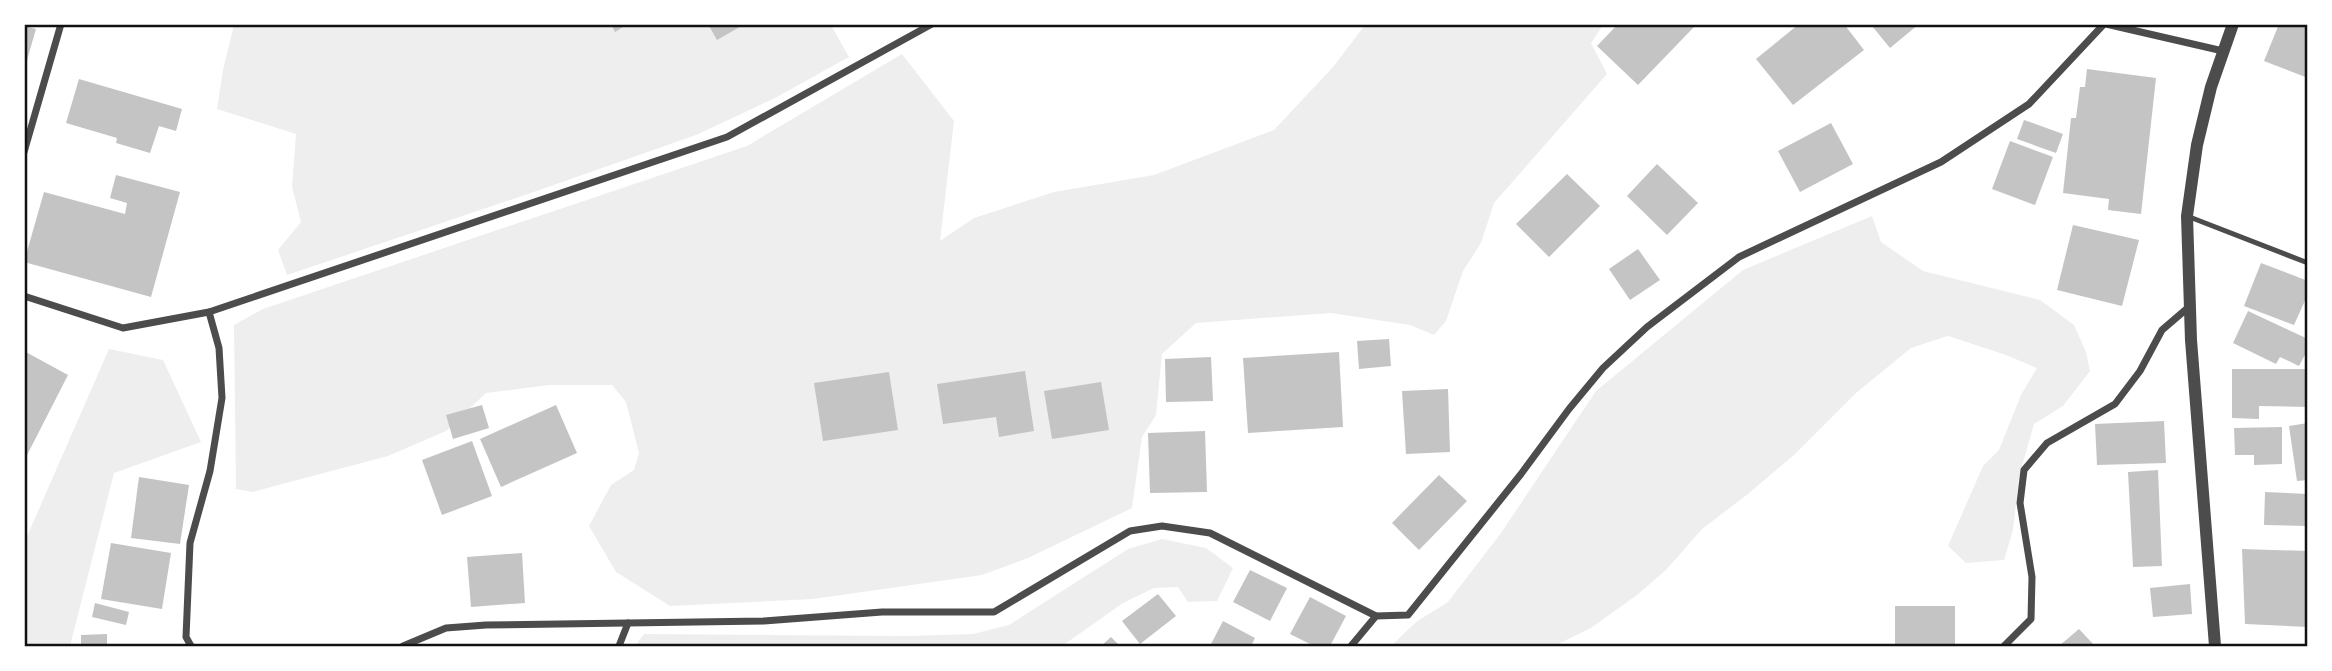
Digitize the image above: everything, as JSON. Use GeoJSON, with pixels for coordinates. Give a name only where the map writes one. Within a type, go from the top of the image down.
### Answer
{"type":"FeatureCollection","features":[{"type":"Feature","properties":{"kind":"street"},"geometry":{"type":"LineString","coordinates":[[24,152],[61,24]]}},
{"type":"Feature","properties":{"kind":"street"},"geometry":{"type":"LineString","coordinates":[[24,296],[123,328],[209,312],[727,137],[932,24]]}},
{"type":"Feature","properties":{"kind":"street"},"geometry":{"type":"LineString","coordinates":[[403,646],[446,628],[486,625],[764,621],[882,612],[994,612],[1130,531],[1161,526],[1210,533],[1376,617],[1408,615],[1603,368],[1647,327],[1739,257],[1941,162],[2029,104],[2105,24],[2223,51]]}},
{"type":"Feature","properties":{"kind":"street"},"geometry":{"type":"LineString","coordinates":[[2215,646],[2191,340],[2187,216],[2197,145],[2232,24]]}},
{"type":"Feature","properties":{"kind":"street"},"geometry":{"type":"LineString","coordinates":[[2004,646],[2031,619],[2032,577],[2020,503],[2024,470],[2047,443],[2115,404],[2140,372],[2162,330],[2190,306]]}},
{"type":"Feature","properties":{"kind":"street"},"geometry":{"type":"LineString","coordinates":[[191,646],[186,637],[190,543],[210,471],[222,398],[219,348],[209,312]]}},
{"type":"Feature","properties":{"kind":"street"},"geometry":{"type":"LineString","coordinates":[[1351,646],[1376,617]]}},
{"type":"Feature","properties":{"kind":"street"},"geometry":{"type":"LineString","coordinates":[[619,646],[628,623]]}},
{"type":"Feature","properties":{"kind":"lane"},"geometry":{"type":"LineString","coordinates":[[2187,216],[2308,263]]}},
{"type":"Feature","properties":{"kind":"shaded area"},"geometry":{"type":"Polygon","coordinates":[[[234,25],[831,25],[849,57],[775,98],[696,135],[287,275],[278,250],[301,222],[292,187],[296,134],[217,109],[234,25]]]}},
{"type":"Feature","properties":{"kind":"shaded area"},"geometry":{"type":"Polygon","coordinates":[[[1365,25],[1603,25],[1591,43],[1607,74],[1494,203],[1481,243],[1463,271],[1446,321],[1434,335],[1410,325],[1331,313],[1196,323],[1162,354],[1156,415],[1142,437],[1132,508],[1028,558],[982,575],[813,599],[670,606],[616,572],[589,526],[611,485],[634,470],[639,453],[626,402],[612,385],[549,385],[486,393],[446,431],[388,456],[252,492],[236,489],[234,325],[263,309],[747,146],[902,54],[954,121],[940,241],[974,218],[1054,192],[1154,175],[1274,130],[1333,67],[1365,25]]]}},
{"type":"Feature","properties":{"kind":"shaded area"},"geometry":{"type":"Polygon","coordinates":[[[1872,216],[1881,242],[1923,271],[2040,300],[2074,325],[2086,352],[2090,371],[2063,406],[2034,424],[2019,477],[2013,530],[2004,560],[1966,563],[1948,546],[1983,466],[1999,450],[2021,395],[2037,368],[1948,336],[1911,348],[1856,393],[1794,455],[1702,529],[1666,570],[1591,628],[1558,646],[1391,646],[1416,622],[1448,602],[1501,533],[1596,391],[1743,270],[1872,216]]]}},
{"type":"Feature","properties":{"kind":"shaded area"},"geometry":{"type":"Polygon","coordinates":[[[109,349],[163,360],[201,442],[114,473],[70,646],[25,646],[25,541],[109,349]]]}},
{"type":"Feature","properties":{"kind":"shaded area"},"geometry":{"type":"Polygon","coordinates":[[[1162,539],[1206,548],[1233,568],[1217,601],[1188,602],[1178,587],[1154,588],[1123,603],[1062,646],[635,646],[644,634],[973,634],[1009,625],[1128,549],[1162,539]]]}},
{"type":"Feature","properties":{"kind":"building"},"geometry":{"type":"Polygon","coordinates":[[[611,24],[628,24],[615,32],[611,24]]]}},
{"type":"Feature","properties":{"kind":"building"},"geometry":{"type":"Polygon","coordinates":[[[708,24],[745,24],[717,40],[708,24]]]}},
{"type":"Feature","properties":{"kind":"building"},"geometry":{"type":"Polygon","coordinates":[[[1618,24],[1692,24],[1694,27],[1638,85],[1597,46],[1618,24]]]}},
{"type":"Feature","properties":{"kind":"building"},"geometry":{"type":"Polygon","coordinates":[[[1799,24],[1844,24],[1864,50],[1793,105],[1756,59],[1799,24]]]}},
{"type":"Feature","properties":{"kind":"building"},"geometry":{"type":"Polygon","coordinates":[[[1919,24],[1890,48],[1872,26],[1919,24]]]}},
{"type":"Feature","properties":{"kind":"building"},"geometry":{"type":"Polygon","coordinates":[[[2279,24],[2308,24],[2308,78],[2264,61],[2279,24]]]}},
{"type":"Feature","properties":{"kind":"building"},"geometry":{"type":"Polygon","coordinates":[[[24,26],[36,29],[25,67],[24,66],[24,26]]]}},
{"type":"Feature","properties":{"kind":"building"},"geometry":{"type":"Polygon","coordinates":[[[2087,69],[2156,78],[2141,214],[2108,210],[2109,199],[2063,193],[2071,118],[2076,118],[2080,87],[2085,87],[2087,69]]]}},
{"type":"Feature","properties":{"kind":"building"},"geometry":{"type":"Polygon","coordinates":[[[79,79],[182,109],[176,131],[159,126],[150,153],[116,143],[117,138],[66,123],[79,79]]]}},
{"type":"Feature","properties":{"kind":"building"},"geometry":{"type":"Polygon","coordinates":[[[2024,120],[2063,134],[2056,153],[2017,139],[2024,120]]]}},
{"type":"Feature","properties":{"kind":"building"},"geometry":{"type":"Polygon","coordinates":[[[1831,123],[1853,164],[1800,192],[1778,151],[1831,123]]]}},
{"type":"Feature","properties":{"kind":"building"},"geometry":{"type":"Polygon","coordinates":[[[2010,141],[2053,157],[2035,205],[1992,189],[2010,141]]]}},
{"type":"Feature","properties":{"kind":"building"},"geometry":{"type":"Polygon","coordinates":[[[1657,164],[1698,203],[1667,235],[1627,196],[1657,164]]]}},
{"type":"Feature","properties":{"kind":"building"},"geometry":{"type":"Polygon","coordinates":[[[1567,174],[1600,206],[1549,257],[1516,224],[1567,174]]]}},
{"type":"Feature","properties":{"kind":"building"},"geometry":{"type":"Polygon","coordinates":[[[116,175],[180,192],[151,297],[24,262],[44,192],[125,214],[127,203],[110,198],[116,175]]]}},
{"type":"Feature","properties":{"kind":"building"},"geometry":{"type":"Polygon","coordinates":[[[2073,225],[2139,240],[2122,306],[2057,290],[2073,225]]]}},
{"type":"Feature","properties":{"kind":"building"},"geometry":{"type":"Polygon","coordinates":[[[1638,249],[1660,280],[1630,300],[1609,269],[1638,249]]]}},
{"type":"Feature","properties":{"kind":"building"},"geometry":{"type":"Polygon","coordinates":[[[2261,263],[2308,281],[2308,294],[2294,325],[2244,306],[2261,263]]]}},
{"type":"Feature","properties":{"kind":"building"},"geometry":{"type":"Polygon","coordinates":[[[2248,311],[2308,339],[2308,349],[2299,366],[2280,357],[2276,364],[2233,343],[2248,311]]]}},
{"type":"Feature","properties":{"kind":"building"},"geometry":{"type":"Polygon","coordinates":[[[1389,339],[1391,366],[1359,369],[1357,341],[1389,339]]]}},
{"type":"Feature","properties":{"kind":"building"},"geometry":{"type":"Polygon","coordinates":[[[24,351],[68,375],[24,461],[24,351]]]}},
{"type":"Feature","properties":{"kind":"building"},"geometry":{"type":"Polygon","coordinates":[[[1339,352],[1343,427],[1248,433],[1243,358],[1339,352]]]}},
{"type":"Feature","properties":{"kind":"building"},"geometry":{"type":"Polygon","coordinates":[[[1211,357],[1213,401],[1166,402],[1165,359],[1211,357]]]}},
{"type":"Feature","properties":{"kind":"building"},"geometry":{"type":"Polygon","coordinates":[[[2232,369],[2308,369],[2308,407],[2259,406],[2259,419],[2232,418],[2232,369]]]}},
{"type":"Feature","properties":{"kind":"building"},"geometry":{"type":"Polygon","coordinates":[[[1025,371],[1034,431],[999,437],[996,417],[943,424],[937,384],[1025,371]]]}},
{"type":"Feature","properties":{"kind":"building"},"geometry":{"type":"Polygon","coordinates":[[[889,372],[898,430],[823,441],[814,383],[889,372]]]}},
{"type":"Feature","properties":{"kind":"building"},"geometry":{"type":"Polygon","coordinates":[[[1101,382],[1109,430],[1052,439],[1044,391],[1101,382]]]}},
{"type":"Feature","properties":{"kind":"building"},"geometry":{"type":"Polygon","coordinates":[[[1448,389],[1450,452],[1406,454],[1402,391],[1448,389]]]}},
{"type":"Feature","properties":{"kind":"building"},"geometry":{"type":"Polygon","coordinates":[[[482,405],[489,428],[453,439],[446,415],[482,405]]]}},
{"type":"Feature","properties":{"kind":"building"},"geometry":{"type":"Polygon","coordinates":[[[556,405],[577,453],[501,487],[480,439],[556,405]]]}},
{"type":"Feature","properties":{"kind":"building"},"geometry":{"type":"Polygon","coordinates":[[[2164,421],[2166,463],[2097,465],[2095,424],[2164,421]]]}},
{"type":"Feature","properties":{"kind":"building"},"geometry":{"type":"Polygon","coordinates":[[[2308,423],[2308,480],[2297,481],[2289,426],[2308,423]]]}},
{"type":"Feature","properties":{"kind":"building"},"geometry":{"type":"Polygon","coordinates":[[[2282,427],[2282,464],[2254,465],[2254,455],[2235,455],[2234,428],[2282,427]]]}},
{"type":"Feature","properties":{"kind":"building"},"geometry":{"type":"Polygon","coordinates":[[[1205,431],[1207,492],[1150,493],[1148,433],[1205,431]]]}},
{"type":"Feature","properties":{"kind":"building"},"geometry":{"type":"Polygon","coordinates":[[[472,441],[492,496],[442,515],[422,460],[472,441]]]}},
{"type":"Feature","properties":{"kind":"building"},"geometry":{"type":"Polygon","coordinates":[[[2158,470],[2162,566],[2133,567],[2128,472],[2158,470]]]}},
{"type":"Feature","properties":{"kind":"building"},"geometry":{"type":"Polygon","coordinates":[[[1439,475],[1467,501],[1419,550],[1392,523],[1439,475]]]}},
{"type":"Feature","properties":{"kind":"building"},"geometry":{"type":"Polygon","coordinates":[[[139,477],[189,485],[180,544],[131,538],[139,477]]]}},
{"type":"Feature","properties":{"kind":"building"},"geometry":{"type":"Polygon","coordinates":[[[2265,492],[2308,494],[2308,526],[2264,525],[2265,492]]]}},
{"type":"Feature","properties":{"kind":"building"},"geometry":{"type":"Polygon","coordinates":[[[111,543],[171,553],[162,609],[101,599],[111,543]]]}},
{"type":"Feature","properties":{"kind":"building"},"geometry":{"type":"Polygon","coordinates":[[[2242,549],[2308,551],[2308,627],[2245,624],[2242,549]]]}},
{"type":"Feature","properties":{"kind":"building"},"geometry":{"type":"Polygon","coordinates":[[[522,553],[525,603],[471,607],[467,557],[522,553]]]}},
{"type":"Feature","properties":{"kind":"building"},"geometry":{"type":"Polygon","coordinates":[[[1250,570],[1287,588],[1270,621],[1233,602],[1250,570]]]}},
{"type":"Feature","properties":{"kind":"building"},"geometry":{"type":"Polygon","coordinates":[[[2190,584],[2192,614],[2153,617],[2150,588],[2190,584]]]}},
{"type":"Feature","properties":{"kind":"building"},"geometry":{"type":"Polygon","coordinates":[[[1158,594],[1176,616],[1140,644],[1122,621],[1158,594]]]}},
{"type":"Feature","properties":{"kind":"building"},"geometry":{"type":"Polygon","coordinates":[[[1310,597],[1346,616],[1330,646],[1314,646],[1290,634],[1310,597]]]}},
{"type":"Feature","properties":{"kind":"building"},"geometry":{"type":"Polygon","coordinates":[[[95,603],[129,612],[126,625],[92,617],[95,603]]]}},
{"type":"Feature","properties":{"kind":"building"},"geometry":{"type":"Polygon","coordinates":[[[1895,606],[1955,606],[1955,646],[1895,646],[1895,606]]]}},
{"type":"Feature","properties":{"kind":"building"},"geometry":{"type":"Polygon","coordinates":[[[1223,621],[1255,638],[1251,646],[1210,646],[1223,621]]]}},
{"type":"Feature","properties":{"kind":"building"},"geometry":{"type":"Polygon","coordinates":[[[2079,629],[2095,646],[2059,646],[2079,629]]]}},
{"type":"Feature","properties":{"kind":"building"},"geometry":{"type":"Polygon","coordinates":[[[107,634],[107,646],[81,646],[81,635],[107,634]]]}},
{"type":"Feature","properties":{"kind":"building"},"geometry":{"type":"Polygon","coordinates":[[[1111,637],[1120,646],[1101,646],[1111,637]]]}}]}
